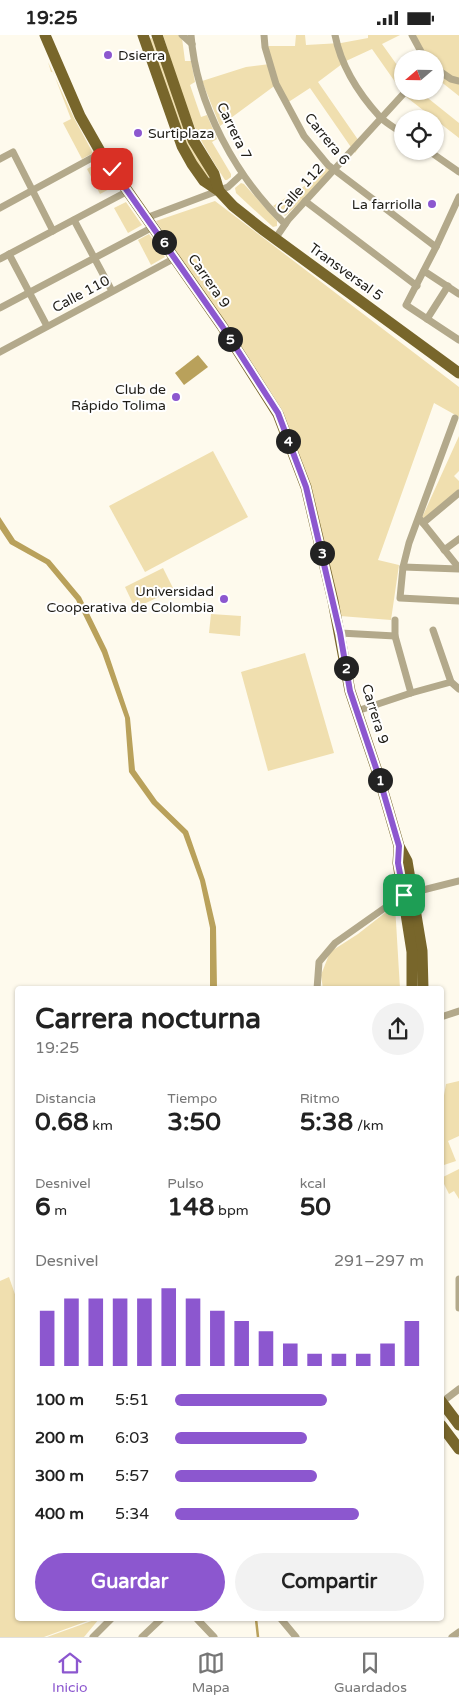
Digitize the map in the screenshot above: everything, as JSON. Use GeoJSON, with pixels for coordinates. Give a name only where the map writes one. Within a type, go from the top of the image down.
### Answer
{"type":"FeatureCollection","features":[{"type":"Feature","properties":{"kind":"main road","name":"Carrera 9"},"geometry":{"type":"LineString","coordinates":[[45,35],[76,108],[101,153],[222,326],[278,413],[306,487],[340,633],[350,691],[378,774],[399,846],[407,861],[412,952],[418,986]]}},
{"type":"Feature","properties":{"kind":"main road","name":"Transversal 5"},"geometry":{"type":"LineString","coordinates":[[143,35],[182,146],[204,181],[219,191],[233,206],[275,239],[459,373]]}},
{"type":"Feature","properties":{"kind":"main road"},"geometry":{"type":"LineString","coordinates":[[156,35],[194,140],[214,174],[219,191]]}},
{"type":"Feature","properties":{"kind":"main road"},"geometry":{"type":"LineString","coordinates":[[444,1404],[459,1425]]}},
{"type":"Feature","properties":{"kind":"main road"},"geometry":{"type":"LineString","coordinates":[[444,1429],[459,1449]]}},
{"type":"Feature","properties":{"kind":"street"},"geometry":{"type":"LineString","coordinates":[[182,35],[192,43]]}},
{"type":"Feature","properties":{"kind":"street","name":"Carrera 7"},"geometry":{"type":"LineString","coordinates":[[191,35],[196,75],[226,146],[242,175],[268,208],[285,224]]}},
{"type":"Feature","properties":{"kind":"street","name":"Carrera 6"},"geometry":{"type":"LineString","coordinates":[[264,35],[272,75],[286,105],[304,136],[334,171],[436,247]]}},
{"type":"Feature","properties":{"kind":"street"},"geometry":{"type":"LineString","coordinates":[[335,35],[344,63],[358,91],[381,118],[394,127]]}},
{"type":"Feature","properties":{"kind":"street"},"geometry":{"type":"LineString","coordinates":[[412,35],[420,50]]}},
{"type":"Feature","properties":{"kind":"street"},"geometry":{"type":"LineString","coordinates":[[444,74],[459,81]]}},
{"type":"Feature","properties":{"kind":"street","name":"Calle 112"},"geometry":{"type":"LineString","coordinates":[[275,239],[305,201],[398,100]]}},
{"type":"Feature","properties":{"kind":"street"},"geometry":{"type":"LineString","coordinates":[[0,159],[13,152],[53,231]]}},
{"type":"Feature","properties":{"kind":"street"},"geometry":{"type":"LineString","coordinates":[[0,208],[101,153]]}},
{"type":"Feature","properties":{"kind":"street"},"geometry":{"type":"LineString","coordinates":[[442,160],[459,172]]}},
{"type":"Feature","properties":{"kind":"street"},"geometry":{"type":"LineString","coordinates":[[0,308],[95,258],[150,222],[228,187],[242,175]]}},
{"type":"Feature","properties":{"kind":"street"},"geometry":{"type":"LineString","coordinates":[[0,259],[128,191]]}},
{"type":"Feature","properties":{"kind":"street"},"geometry":{"type":"LineString","coordinates":[[459,197],[417,286],[406,305],[459,340]]}},
{"type":"Feature","properties":{"kind":"street"},"geometry":{"type":"LineString","coordinates":[[305,201],[417,286]]}},
{"type":"Feature","properties":{"kind":"street"},"geometry":{"type":"LineString","coordinates":[[74,219],[112,291]]}},
{"type":"Feature","properties":{"kind":"street"},"geometry":{"type":"LineString","coordinates":[[9,254],[47,326]]}},
{"type":"Feature","properties":{"kind":"street","name":"Calle 110"},"geometry":{"type":"LineString","coordinates":[[0,352],[175,258]]}},
{"type":"Feature","properties":{"kind":"street"},"geometry":{"type":"LineString","coordinates":[[424,271],[459,294]]}},
{"type":"Feature","properties":{"kind":"street"},"geometry":{"type":"LineString","coordinates":[[427,319],[448,286]]}},
{"type":"Feature","properties":{"kind":"street"},"geometry":{"type":"LineString","coordinates":[[455,418],[421,521],[409,543],[403,567],[400,598],[459,601]]}},
{"type":"Feature","properties":{"kind":"street"},"geometry":{"type":"LineString","coordinates":[[421,521],[459,493]]}},
{"type":"Feature","properties":{"kind":"street"},"geometry":{"type":"LineString","coordinates":[[421,521],[459,569]]}},
{"type":"Feature","properties":{"kind":"street"},"geometry":{"type":"LineString","coordinates":[[444,551],[459,539]]}},
{"type":"Feature","properties":{"kind":"street"},"geometry":{"type":"LineString","coordinates":[[403,567],[459,569]]}},
{"type":"Feature","properties":{"kind":"street"},"geometry":{"type":"LineString","coordinates":[[395,620],[395,636],[411,693]]}},
{"type":"Feature","properties":{"kind":"street"},"geometry":{"type":"LineString","coordinates":[[433,630],[451,682],[459,689]]}},
{"type":"Feature","properties":{"kind":"street"},"geometry":{"type":"LineString","coordinates":[[340,633],[395,636]]}},
{"type":"Feature","properties":{"kind":"street"},"geometry":{"type":"LineString","coordinates":[[356,711],[451,682]]}},
{"type":"Feature","properties":{"kind":"street"},"geometry":{"type":"LineString","coordinates":[[317,986],[319,962],[327,951],[408,893],[459,881]]}},
{"type":"Feature","properties":{"kind":"street"},"geometry":{"type":"LineString","coordinates":[[444,1016],[459,1011]]}},
{"type":"Feature","properties":{"kind":"street"},"geometry":{"type":"LineString","coordinates":[[459,1279],[459,1308]]}},
{"type":"Feature","properties":{"kind":"street"},"geometry":{"type":"LineString","coordinates":[[444,1400],[459,1389]]}},
{"type":"Feature","properties":{"kind":"street"},"geometry":{"type":"LineString","coordinates":[[93,1637],[109,1621]]}},
{"type":"Feature","properties":{"kind":"street"},"geometry":{"type":"LineString","coordinates":[[142,1637],[159,1621]]}},
{"type":"Feature","properties":{"kind":"street"},"geometry":{"type":"LineString","coordinates":[[199,1621],[214,1637]]}},
{"type":"Feature","properties":{"kind":"street"},"geometry":{"type":"LineString","coordinates":[[283,1621],[296,1637]]}},
{"type":"Feature","properties":{"kind":"street"},"geometry":{"type":"LineString","coordinates":[[452,1637],[459,1632]]}},
{"type":"Feature","properties":{"kind":"shaded area"},"geometry":{"type":"Polygon","coordinates":[[[163,35],[178,35],[182,38],[185,61],[191,61],[195,82],[190,85],[201,117],[207,115],[217,139],[212,142],[231,174],[231,177],[227,180],[219,171],[197,131],[163,35]]]}},
{"type":"Feature","properties":{"kind":"shaded area"},"geometry":{"type":"Polygon","coordinates":[[[296,35],[305,35],[306,45],[341,43],[368,38],[368,35],[400,35],[382,44],[394,61],[394,80],[372,49],[346,61],[318,82],[361,144],[355,153],[310,88],[287,103],[277,84],[220,126],[202,81],[246,67],[270,64],[267,46],[295,46],[296,35]]]}},
{"type":"Feature","properties":{"kind":"shaded area"},"geometry":{"type":"Polygon","coordinates":[[[414,35],[459,35],[459,96],[444,84],[444,50],[422,50],[414,35]]]}},
{"type":"Feature","properties":{"kind":"shaded area"},"geometry":{"type":"Polygon","coordinates":[[[152,38],[210,175],[209,177],[206,177],[185,145],[148,39],[152,38]]]}},
{"type":"Feature","properties":{"kind":"shaded area"},"geometry":{"type":"Polygon","coordinates":[[[55,76],[74,118],[93,153],[82,159],[63,123],[71,119],[55,76]]]}},
{"type":"Feature","properties":{"kind":"shaded area"},"geometry":{"type":"Polygon","coordinates":[[[410,100],[430,100],[443,110],[423,110],[410,100]]]}},
{"type":"Feature","properties":{"kind":"shaded area"},"geometry":{"type":"Polygon","coordinates":[[[444,111],[459,123],[459,138],[444,126],[444,111]]]}},
{"type":"Feature","properties":{"kind":"shaded area"},"geometry":{"type":"Polygon","coordinates":[[[99,162],[115,186],[100,194],[87,169],[99,162]]]}},
{"type":"Feature","properties":{"kind":"shaded area"},"geometry":{"type":"Polygon","coordinates":[[[330,164],[336,171],[285,216],[273,206],[309,183],[330,164]]]}},
{"type":"Feature","properties":{"kind":"shaded area"},"geometry":{"type":"Polygon","coordinates":[[[241,183],[277,221],[277,226],[273,227],[236,193],[235,188],[241,183]]]}},
{"type":"Feature","properties":{"kind":"shaded area"},"geometry":{"type":"Polygon","coordinates":[[[215,201],[459,387],[459,417],[434,403],[378,560],[399,565],[391,620],[340,616],[274,398],[156,221],[215,201]]]}},
{"type":"Feature","properties":{"kind":"shaded area"},"geometry":{"type":"Polygon","coordinates":[[[126,202],[142,225],[128,233],[114,208],[126,202]]]}},
{"type":"Feature","properties":{"kind":"shaded area"},"geometry":{"type":"Polygon","coordinates":[[[149,234],[165,257],[151,265],[138,240],[149,234]]]}},
{"type":"Feature","properties":{"kind":"shaded area"},"geometry":{"type":"Polygon","coordinates":[[[198,355],[208,367],[184,385],[175,373],[198,355]]]}},
{"type":"Feature","properties":{"kind":"shaded area"},"geometry":{"type":"Polygon","coordinates":[[[459,436],[459,471],[454,476],[459,481],[459,489],[420,522],[459,436]]]}},
{"type":"Feature","properties":{"kind":"shaded area"},"geometry":{"type":"Polygon","coordinates":[[[213,451],[248,517],[145,572],[109,506],[213,451]]]}},
{"type":"Feature","properties":{"kind":"shaded area"},"geometry":{"type":"Polygon","coordinates":[[[0,517],[15,540],[50,560],[81,597],[107,650],[130,718],[135,770],[157,801],[188,831],[205,880],[216,927],[217,986],[210,986],[210,928],[200,881],[183,834],[152,804],[129,772],[125,718],[102,653],[76,600],[46,564],[10,544],[0,529],[0,517]]]}},
{"type":"Feature","properties":{"kind":"shaded area"},"geometry":{"type":"Polygon","coordinates":[[[163,568],[174,590],[135,608],[125,587],[163,568]]]}},
{"type":"Feature","properties":{"kind":"shaded area"},"geometry":{"type":"Polygon","coordinates":[[[211,614],[241,616],[240,636],[209,633],[211,614]]]}},
{"type":"Feature","properties":{"kind":"shaded area"},"geometry":{"type":"Polygon","coordinates":[[[305,653],[334,753],[268,771],[241,672],[305,653]]]}},
{"type":"Feature","properties":{"kind":"shaded area"},"geometry":{"type":"Polygon","coordinates":[[[395,905],[400,986],[323,986],[321,975],[330,952],[358,934],[395,905]]]}},
{"type":"Feature","properties":{"kind":"shaded area"},"geometry":{"type":"Polygon","coordinates":[[[459,1081],[459,1136],[448,1141],[456,1161],[444,1165],[444,1095],[446,1084],[459,1081]]]}},
{"type":"Feature","properties":{"kind":"shaded area"},"geometry":{"type":"Polygon","coordinates":[[[459,1169],[459,1199],[454,1191],[449,1194],[444,1184],[444,1176],[459,1169]]]}},
{"type":"Feature","properties":{"kind":"shaded area"},"geometry":{"type":"Polygon","coordinates":[[[9,1277],[15,1294],[15,1621],[88,1621],[44,1637],[0,1637],[0,1281],[9,1277]]]}},
{"type":"Feature","properties":{"kind":"shaded area"},"geometry":{"type":"Polygon","coordinates":[[[91,1621],[97,1621],[84,1637],[47,1637],[91,1621]]]}},
{"type":"Feature","properties":{"kind":"waterway"},"geometry":{"type":"LineString","coordinates":[[256,1621],[258,1637]]}},
{"type":"Feature","properties":{"kind":"place","name":"Dsierra"},"geometry":{"type":"Point","coordinates":[108,55]}},
{"type":"Feature","properties":{"kind":"place","name":"Surtiplaza"},"geometry":{"type":"Point","coordinates":[138,133]}},
{"type":"Feature","properties":{"kind":"place","name":"La farriolla"},"geometry":{"type":"Point","coordinates":[432,204]}},
{"type":"Feature","properties":{"kind":"place","name":"Club de Rápido Tolima"},"geometry":{"type":"Point","coordinates":[176,397]}},
{"type":"Feature","properties":{"kind":"place","name":"Universidad Cooperativa de Colombia"},"geometry":{"type":"Point","coordinates":[224,599]}},
{"type":"Feature","properties":{"kind":"route"},"geometry":{"type":"LineString","coordinates":[[112,169],[222,326],[278,413],[306,487],[340,633],[350,691],[378,774],[399,846],[398,863],[404,895]]}}]}
